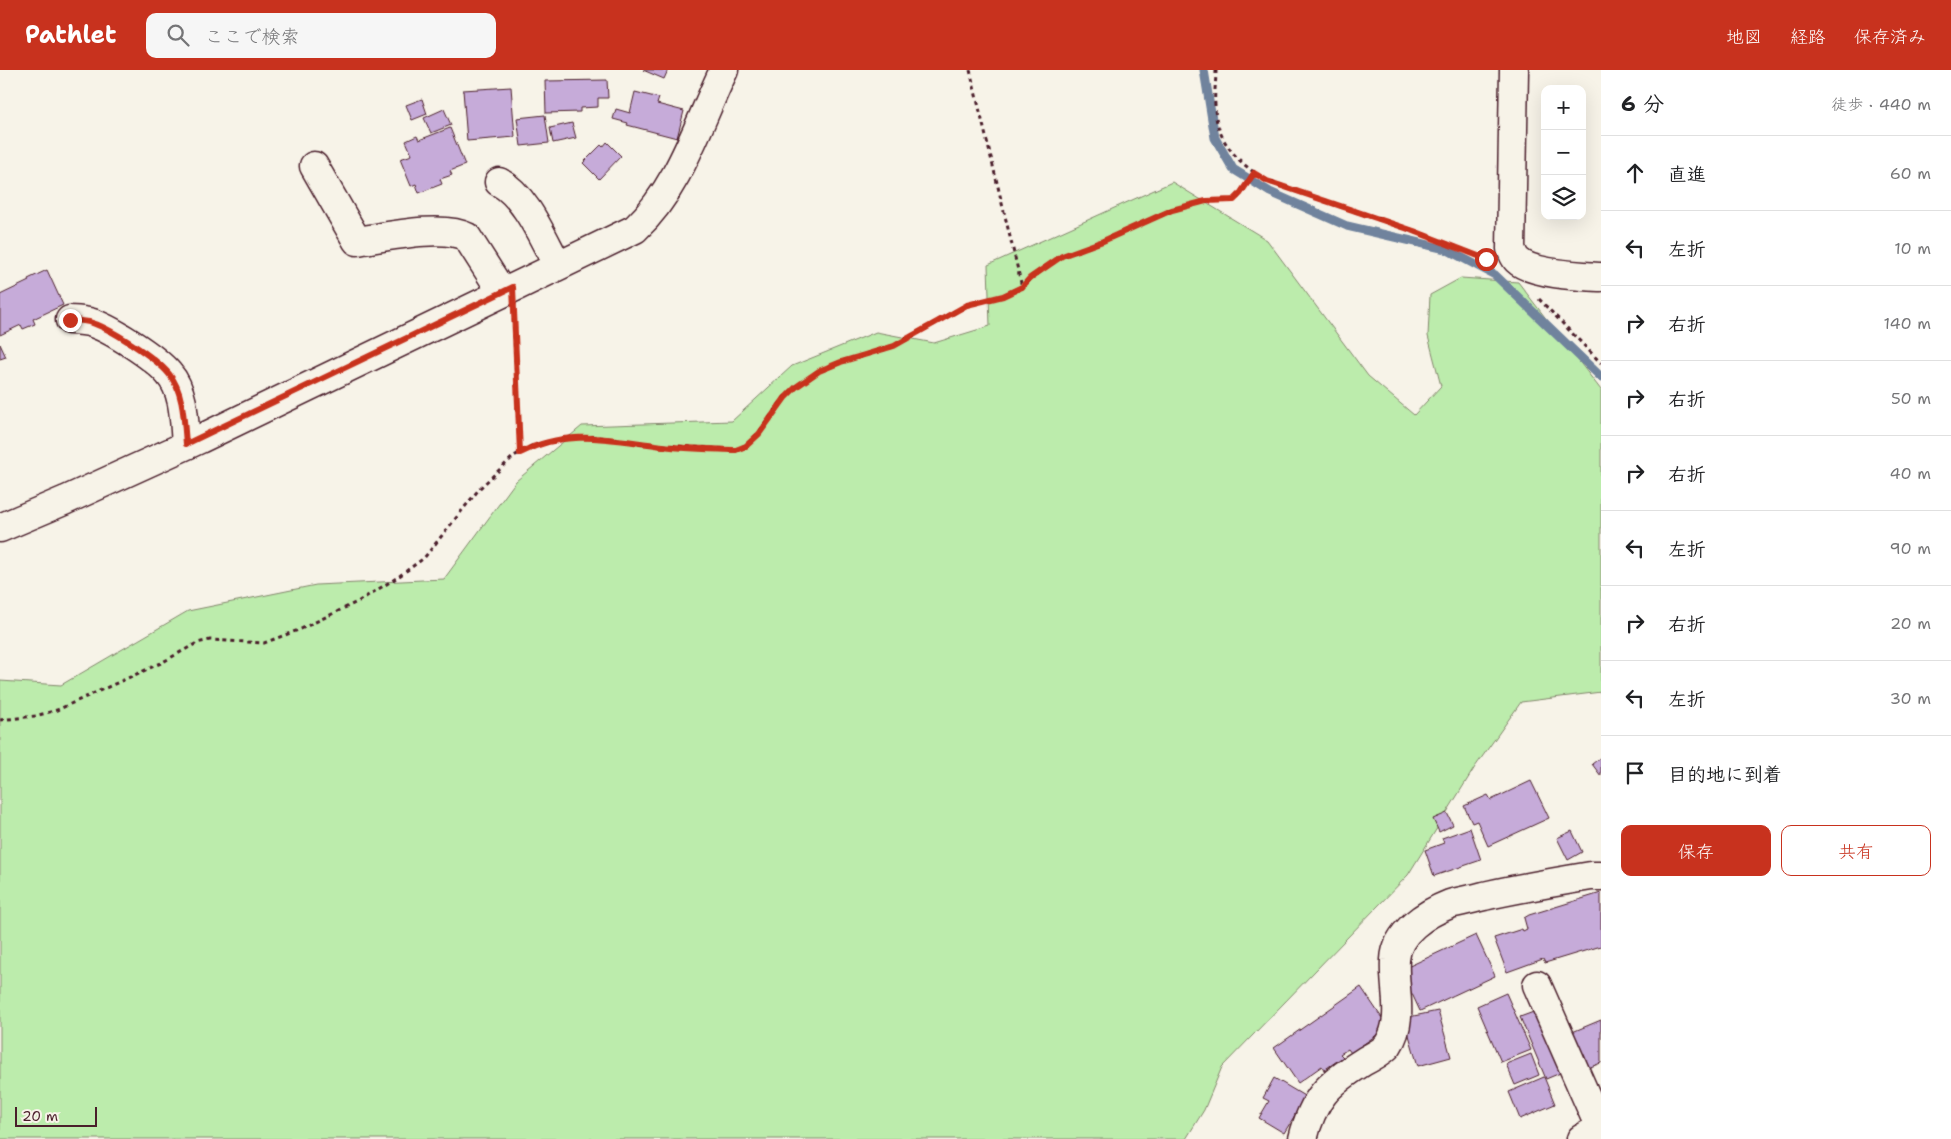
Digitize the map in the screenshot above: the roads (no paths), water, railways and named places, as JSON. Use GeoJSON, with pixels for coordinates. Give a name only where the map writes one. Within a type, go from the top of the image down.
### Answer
{"type":"FeatureCollection","features":[{"type":"Feature","properties":{"kind":"street"},"geometry":{"type":"LineString","coordinates":[[0,528],[66,500],[186,444],[635,229],[658,204],[676,174],[724,70]]}},
{"type":"Feature","properties":{"kind":"street"},"geometry":{"type":"LineString","coordinates":[[1514,70],[1511,249],[1507,263],[1523,264],[1555,274],[1601,276]]}},
{"type":"Feature","properties":{"kind":"street"},"geometry":{"type":"LineString","coordinates":[[314,166],[357,241],[414,233],[447,232],[460,234],[467,237],[507,290]]}},
{"type":"Feature","properties":{"kind":"street"},"geometry":{"type":"LineString","coordinates":[[500,182],[509,187],[519,197],[558,266]]}},
{"type":"Feature","properties":{"kind":"street"},"geometry":{"type":"LineString","coordinates":[[70,320],[90,322],[106,330],[141,350],[170,374],[181,401],[186,444]]}},
{"type":"Feature","properties":{"kind":"street"},"geometry":{"type":"LineString","coordinates":[[1303,1139],[1310,1115],[1325,1090],[1337,1078],[1386,1047],[1395,1033],[1398,1008],[1395,958],[1402,937],[1421,919],[1450,904],[1519,888],[1601,876]]}},
{"type":"Feature","properties":{"kind":"street"},"geometry":{"type":"LineString","coordinates":[[1537,985],[1601,1127],[1581,1139]]}},
{"type":"Feature","properties":{"kind":"waterway"},"geometry":{"type":"LineString","coordinates":[[1204,70],[1215,138],[1233,169],[1270,192],[1347,226],[1446,249],[1495,275],[1601,377]]}}]}
